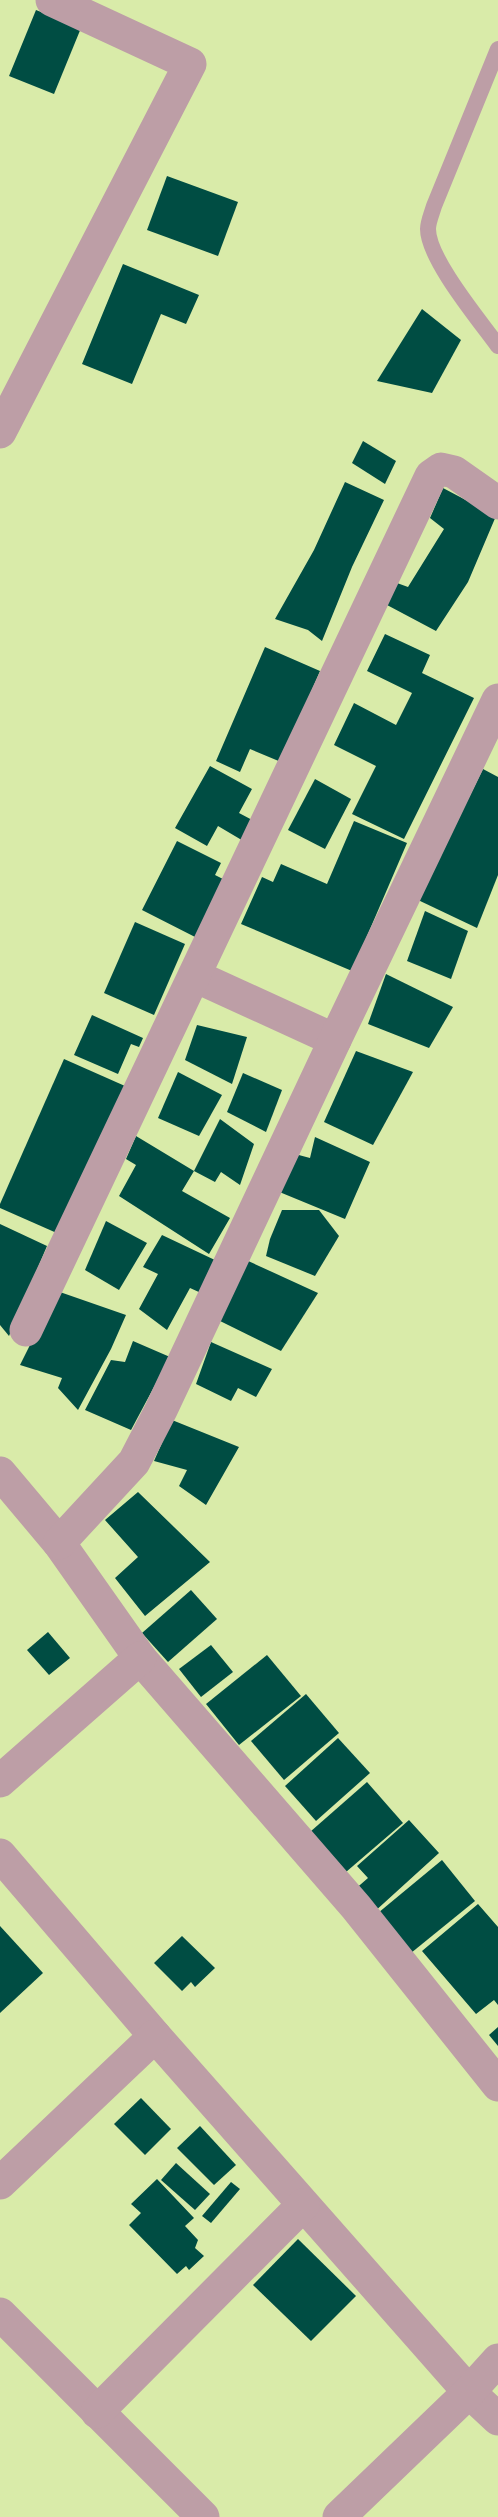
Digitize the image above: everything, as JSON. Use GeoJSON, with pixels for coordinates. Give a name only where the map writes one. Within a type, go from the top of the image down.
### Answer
{"type":"FeatureCollection","features":[{"type":"Feature","properties":{"kind":"street"},"geometry":{"type":"LineString","coordinates":[[0,432],[190,64],[52,0]]}},
{"type":"Feature","properties":{"kind":"street"},"geometry":{"type":"LineString","coordinates":[[26,1330],[431,476],[441,469],[454,472],[498,503]]}},
{"type":"Feature","properties":{"kind":"street"},"geometry":{"type":"LineString","coordinates":[[59,1543],[134,1462],[161,1410],[498,699]]}},
{"type":"Feature","properties":{"kind":"street"},"geometry":{"type":"LineString","coordinates":[[195,976],[335,1040]]}},
{"type":"Feature","properties":{"kind":"street"},"geometry":{"type":"LineString","coordinates":[[0,1473],[59,1543],[140,1658],[356,1907],[498,2085]]}},
{"type":"Feature","properties":{"kind":"street"},"geometry":{"type":"LineString","coordinates":[[0,1781],[140,1658]]}},
{"type":"Feature","properties":{"kind":"street"},"geometry":{"type":"LineString","coordinates":[[2,1862],[469,2392],[498,2419]]}},
{"type":"Feature","properties":{"kind":"street"},"geometry":{"type":"LineString","coordinates":[[0,2183],[155,2036]]}},
{"type":"Feature","properties":{"kind":"street"},"geometry":{"type":"LineString","coordinates":[[97,2412],[303,2205]]}},
{"type":"Feature","properties":{"kind":"street"},"geometry":{"type":"LineString","coordinates":[[0,2314],[203,2517]]}},
{"type":"Feature","properties":{"kind":"street"},"geometry":{"type":"LineString","coordinates":[[339,2517],[469,2392],[498,2360]]}},
{"type":"Feature","properties":{"kind":"lane"},"geometry":{"type":"LineString","coordinates":[[498,50],[434,206],[428,229],[434,250],[455,287],[498,346]]}},
{"type":"Feature","properties":{"kind":"building"},"geometry":{"type":"Polygon","coordinates":[[[36,10],[81,28],[54,94],[9,76],[36,10]]]}},
{"type":"Feature","properties":{"kind":"building"},"geometry":{"type":"Polygon","coordinates":[[[167,176],[238,202],[218,256],[147,230],[167,176]]]}},
{"type":"Feature","properties":{"kind":"building"},"geometry":{"type":"Polygon","coordinates":[[[123,264],[199,295],[186,324],[161,314],[132,384],[82,364],[123,264]]]}},
{"type":"Feature","properties":{"kind":"building"},"geometry":{"type":"Polygon","coordinates":[[[422,309],[461,340],[432,393],[377,381],[422,309]]]}},
{"type":"Feature","properties":{"kind":"building"},"geometry":{"type":"Polygon","coordinates":[[[363,441],[396,461],[385,484],[352,463],[363,441]]]}},
{"type":"Feature","properties":{"kind":"building"},"geometry":{"type":"Polygon","coordinates":[[[345,482],[384,500],[352,567],[322,641],[308,630],[275,619],[314,550],[345,482]]]}},
{"type":"Feature","properties":{"kind":"building"},"geometry":{"type":"Polygon","coordinates":[[[443,488],[496,516],[468,582],[436,631],[387,605],[397,583],[408,587],[444,529],[430,518],[443,488]]]}},
{"type":"Feature","properties":{"kind":"building"},"geometry":{"type":"Polygon","coordinates":[[[385,634],[430,655],[422,673],[474,698],[404,839],[352,814],[376,766],[334,745],[354,703],[396,725],[412,693],[367,671],[385,634]]]}},
{"type":"Feature","properties":{"kind":"building"},"geometry":{"type":"Polygon","coordinates":[[[265,647],[320,671],[281,762],[250,749],[240,772],[216,761],[265,647]]]}},
{"type":"Feature","properties":{"kind":"building"},"geometry":{"type":"Polygon","coordinates":[[[210,766],[252,789],[239,813],[256,822],[245,842],[218,826],[207,846],[175,828],[210,766]]]}},
{"type":"Feature","properties":{"kind":"building"},"geometry":{"type":"Polygon","coordinates":[[[483,769],[498,777],[498,875],[477,928],[418,900],[483,769]]]}},
{"type":"Feature","properties":{"kind":"building"},"geometry":{"type":"Polygon","coordinates":[[[315,779],[351,799],[325,849],[288,830],[315,779]]]}},
{"type":"Feature","properties":{"kind":"building"},"geometry":{"type":"Polygon","coordinates":[[[354,821],[407,843],[352,971],[241,924],[262,877],[273,882],[281,864],[327,884],[354,821]]]}},
{"type":"Feature","properties":{"kind":"building"},"geometry":{"type":"Polygon","coordinates":[[[177,841],[221,863],[215,875],[229,882],[199,939],[142,910],[177,841]]]}},
{"type":"Feature","properties":{"kind":"building"},"geometry":{"type":"Polygon","coordinates":[[[425,911],[468,931],[451,979],[407,961],[425,911]]]}},
{"type":"Feature","properties":{"kind":"building"},"geometry":{"type":"Polygon","coordinates":[[[135,922],[185,944],[154,1015],[104,993],[135,922]]]}},
{"type":"Feature","properties":{"kind":"building"},"geometry":{"type":"Polygon","coordinates":[[[386,974],[453,1007],[429,1048],[368,1024],[386,974]]]}},
{"type":"Feature","properties":{"kind":"building"},"geometry":{"type":"Polygon","coordinates":[[[92,1015],[143,1038],[139,1047],[131,1044],[118,1074],[74,1055],[92,1015]]]}},
{"type":"Feature","properties":{"kind":"building"},"geometry":{"type":"Polygon","coordinates":[[[197,1025],[247,1037],[232,1084],[185,1060],[197,1025]]]}},
{"type":"Feature","properties":{"kind":"building"},"geometry":{"type":"Polygon","coordinates":[[[356,1051],[413,1072],[373,1145],[324,1122],[356,1051]]]}},
{"type":"Feature","properties":{"kind":"building"},"geometry":{"type":"Polygon","coordinates":[[[64,1059],[125,1086],[59,1234],[0,1208],[0,1204],[64,1059]]]}},
{"type":"Feature","properties":{"kind":"building"},"geometry":{"type":"Polygon","coordinates":[[[178,1072],[222,1095],[199,1136],[158,1118],[178,1072]]]}},
{"type":"Feature","properties":{"kind":"building"},"geometry":{"type":"Polygon","coordinates":[[[243,1073],[282,1090],[266,1132],[227,1112],[243,1073]]]}},
{"type":"Feature","properties":{"kind":"building"},"geometry":{"type":"Polygon","coordinates":[[[220,1119],[254,1144],[240,1185],[221,1172],[215,1182],[194,1171],[220,1119]]]}},
{"type":"Feature","properties":{"kind":"building"},"geometry":{"type":"Polygon","coordinates":[[[136,1136],[194,1171],[182,1191],[230,1218],[209,1254],[119,1196],[136,1165],[126,1159],[136,1136]]]}},
{"type":"Feature","properties":{"kind":"building"},"geometry":{"type":"Polygon","coordinates":[[[315,1137],[370,1162],[345,1219],[277,1191],[295,1154],[310,1158],[315,1137]]]}},
{"type":"Feature","properties":{"kind":"building"},"geometry":{"type":"Polygon","coordinates":[[[282,1210],[319,1210],[339,1236],[315,1276],[266,1256],[270,1239],[282,1210]]]}},
{"type":"Feature","properties":{"kind":"building"},"geometry":{"type":"Polygon","coordinates":[[[106,1221],[147,1243],[119,1290],[85,1270],[106,1221]]]}},
{"type":"Feature","properties":{"kind":"building"},"geometry":{"type":"Polygon","coordinates":[[[0,1224],[47,1246],[9,1336],[0,1325],[0,1224]]]}},
{"type":"Feature","properties":{"kind":"building"},"geometry":{"type":"Polygon","coordinates":[[[162,1235],[217,1261],[201,1293],[190,1288],[167,1330],[139,1309],[158,1274],[143,1267],[162,1235]]]}},
{"type":"Feature","properties":{"kind":"building"},"geometry":{"type":"Polygon","coordinates":[[[246,1260],[318,1293],[281,1351],[216,1319],[246,1260]]]}},
{"type":"Feature","properties":{"kind":"building"},"geometry":{"type":"Polygon","coordinates":[[[57,1291],[126,1315],[111,1349],[78,1410],[58,1388],[62,1378],[20,1365],[57,1291]]]}},
{"type":"Feature","properties":{"kind":"building"},"geometry":{"type":"Polygon","coordinates":[[[133,1341],[170,1357],[131,1430],[85,1410],[111,1360],[125,1362],[133,1341]]]}},
{"type":"Feature","properties":{"kind":"building"},"geometry":{"type":"Polygon","coordinates":[[[211,1342],[272,1369],[256,1397],[238,1388],[231,1401],[196,1384],[211,1342]]]}},
{"type":"Feature","properties":{"kind":"building"},"geometry":{"type":"Polygon","coordinates":[[[172,1420],[239,1447],[206,1505],[179,1486],[187,1470],[154,1461],[172,1420]]]}},
{"type":"Feature","properties":{"kind":"building"},"geometry":{"type":"Polygon","coordinates":[[[138,1492],[210,1562],[145,1616],[115,1578],[138,1557],[105,1520],[138,1492]]]}},
{"type":"Feature","properties":{"kind":"building"},"geometry":{"type":"Polygon","coordinates":[[[191,1590],[217,1619],[168,1662],[142,1633],[191,1590]]]}},
{"type":"Feature","properties":{"kind":"building"},"geometry":{"type":"Polygon","coordinates":[[[48,1632],[70,1658],[49,1675],[27,1650],[48,1632]]]}},
{"type":"Feature","properties":{"kind":"building"},"geometry":{"type":"Polygon","coordinates":[[[211,1645],[233,1672],[201,1697],[179,1669],[211,1645]]]}},
{"type":"Feature","properties":{"kind":"building"},"geometry":{"type":"Polygon","coordinates":[[[267,1655],[301,1696],[239,1745],[206,1704],[267,1655]]]}},
{"type":"Feature","properties":{"kind":"building"},"geometry":{"type":"Polygon","coordinates":[[[306,1694],[339,1733],[284,1780],[251,1741],[306,1694]]]}},
{"type":"Feature","properties":{"kind":"building"},"geometry":{"type":"Polygon","coordinates":[[[338,1738],[370,1773],[316,1821],[285,1786],[338,1738]]]}},
{"type":"Feature","properties":{"kind":"building"},"geometry":{"type":"Polygon","coordinates":[[[367,1782],[403,1823],[346,1872],[310,1832],[367,1782]]]}},
{"type":"Feature","properties":{"kind":"building"},"geometry":{"type":"Polygon","coordinates":[[[409,1820],[439,1853],[373,1913],[353,1891],[368,1878],[357,1866],[409,1820]]]}},
{"type":"Feature","properties":{"kind":"building"},"geometry":{"type":"Polygon","coordinates":[[[442,1860],[475,1901],[411,1953],[378,1913],[442,1860]]]}},
{"type":"Feature","properties":{"kind":"building"},"geometry":{"type":"Polygon","coordinates":[[[478,1904],[498,1927],[498,2005],[494,2000],[476,2014],[422,1951],[478,1904]]]}},
{"type":"Feature","properties":{"kind":"building"},"geometry":{"type":"Polygon","coordinates":[[[0,1926],[43,1973],[0,2013],[0,1926]]]}},
{"type":"Feature","properties":{"kind":"building"},"geometry":{"type":"Polygon","coordinates":[[[182,1936],[215,1968],[195,1987],[191,1982],[182,1991],[154,1963],[182,1936]]]}},
{"type":"Feature","properties":{"kind":"building"},"geometry":{"type":"Polygon","coordinates":[[[498,2027],[498,2046],[489,2035],[498,2027]]]}},
{"type":"Feature","properties":{"kind":"building"},"geometry":{"type":"Polygon","coordinates":[[[141,2098],[171,2129],[145,2155],[114,2124],[141,2098]]]}},
{"type":"Feature","properties":{"kind":"building"},"geometry":{"type":"Polygon","coordinates":[[[200,2126],[236,2165],[214,2185],[177,2148],[200,2126]]]}},
{"type":"Feature","properties":{"kind":"building"},"geometry":{"type":"Polygon","coordinates":[[[176,2163],[210,2194],[195,2210],[161,2180],[176,2163]]]}},
{"type":"Feature","properties":{"kind":"building"},"geometry":{"type":"Polygon","coordinates":[[[157,2179],[194,2218],[185,2226],[198,2240],[195,2248],[204,2256],[189,2270],[186,2266],[177,2274],[129,2225],[141,2213],[131,2204],[157,2179]]]}},
{"type":"Feature","properties":{"kind":"building"},"geometry":{"type":"Polygon","coordinates":[[[231,2182],[240,2189],[211,2223],[202,2216],[231,2182]]]}},
{"type":"Feature","properties":{"kind":"building"},"geometry":{"type":"Polygon","coordinates":[[[298,2239],[356,2296],[311,2341],[253,2285],[298,2239]]]}}]}
